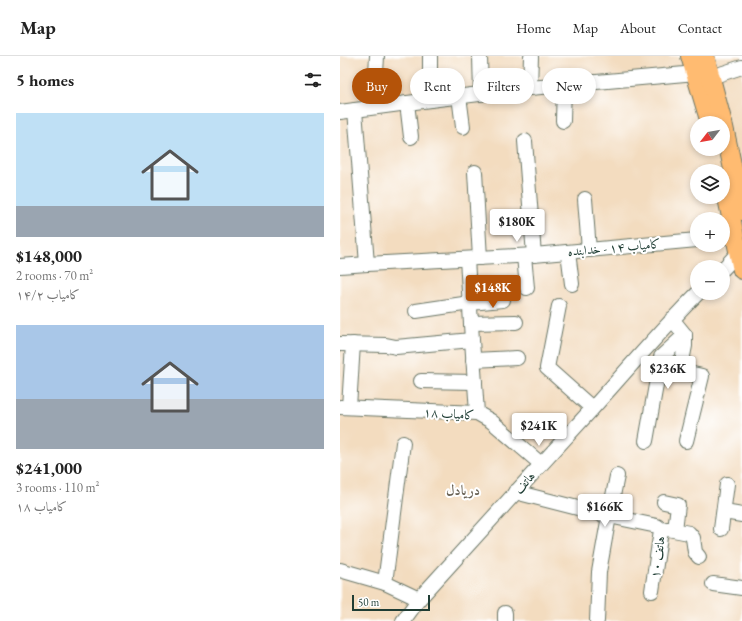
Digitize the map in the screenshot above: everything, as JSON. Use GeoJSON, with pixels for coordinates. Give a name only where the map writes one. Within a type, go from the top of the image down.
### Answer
{"type":"FeatureCollection","features":[{"type":"Feature","properties":{"kind":"main road"},"geometry":{"type":"LineString","coordinates":[[690,56],[703,75],[724,127],[742,211]]}},
{"type":"Feature","properties":{"kind":"main road"},"geometry":{"type":"LineString","coordinates":[[705,56],[703,75],[709,116]]}},
{"type":"Feature","properties":{"kind":"main road"},"geometry":{"type":"LineString","coordinates":[[728,204],[736,250]]}},
{"type":"Feature","properties":{"kind":"street"},"geometry":{"type":"LineString","coordinates":[[374,107],[377,56]]}},
{"type":"Feature","properties":{"kind":"street"},"geometry":{"type":"LineString","coordinates":[[430,56],[430,68]]}},
{"type":"Feature","properties":{"kind":"street"},"geometry":{"type":"LineString","coordinates":[[480,56],[480,68]]}},
{"type":"Feature","properties":{"kind":"street"},"geometry":{"type":"LineString","coordinates":[[531,68],[532,56]]}},
{"type":"Feature","properties":{"kind":"street"},"geometry":{"type":"LineString","coordinates":[[596,83],[703,75],[742,67]]}},
{"type":"Feature","properties":{"kind":"street"},"geometry":{"type":"LineString","coordinates":[[407,103],[411,137]]}},
{"type":"Feature","properties":{"kind":"street"},"geometry":{"type":"LineString","coordinates":[[340,112],[410,103]]}},
{"type":"Feature","properties":{"kind":"street"},"geometry":{"type":"LineString","coordinates":[[460,104],[463,127]]}},
{"type":"Feature","properties":{"kind":"street"},"geometry":{"type":"LineString","coordinates":[[563,104],[563,121]]}},
{"type":"Feature","properties":{"kind":"street"},"geometry":{"type":"LineString","coordinates":[[354,110],[367,264]]}},
{"type":"Feature","properties":{"kind":"street"},"geometry":{"type":"LineString","coordinates":[[526,141],[529,255],[527,288]]}},
{"type":"Feature","properties":{"kind":"street"},"geometry":{"type":"LineString","coordinates":[[475,172],[474,259],[470,303],[477,413]]}},
{"type":"Feature","properties":{"kind":"street"},"geometry":{"type":"LineString","coordinates":[[586,199],[589,250]]}},
{"type":"Feature","properties":{"kind":"street","name":"کامیاب ۱۴ - خدابنده"},"geometry":{"type":"LineString","coordinates":[[340,266],[474,259],[690,241]]}},
{"type":"Feature","properties":{"kind":"street"},"geometry":{"type":"LineString","coordinates":[[729,260],[736,250]]}},
{"type":"Feature","properties":{"kind":"street"},"geometry":{"type":"LineString","coordinates":[[568,252],[572,284]]}},
{"type":"Feature","properties":{"kind":"street"},"geometry":{"type":"LineString","coordinates":[[416,311],[503,300]]}},
{"type":"Feature","properties":{"kind":"street","name":"هاتف"},"geometry":{"type":"LineString","coordinates":[[403,621],[419,600],[515,492],[691,300]]}},
{"type":"Feature","properties":{"kind":"street"},"geometry":{"type":"LineString","coordinates":[[559,306],[547,368],[592,408]]}},
{"type":"Feature","properties":{"kind":"street"},"geometry":{"type":"LineString","coordinates":[[672,319],[684,334],[684,346],[680,371],[702,376],[686,441]]}},
{"type":"Feature","properties":{"kind":"street"},"geometry":{"type":"LineString","coordinates":[[471,323],[516,322]]}},
{"type":"Feature","properties":{"kind":"street"},"geometry":{"type":"LineString","coordinates":[[646,441],[661,357],[684,334]]}},
{"type":"Feature","properties":{"kind":"street"},"geometry":{"type":"LineString","coordinates":[[344,407],[347,344],[386,345],[396,347],[472,340]]}},
{"type":"Feature","properties":{"kind":"street"},"geometry":{"type":"LineString","coordinates":[[473,360],[517,358]]}},
{"type":"Feature","properties":{"kind":"street"},"geometry":{"type":"LineString","coordinates":[[420,380],[475,382]]}},
{"type":"Feature","properties":{"kind":"street","name":"کامیاب ۱۸"},"geometry":{"type":"LineString","coordinates":[[344,407],[477,413],[491,421],[541,464]]}},
{"type":"Feature","properties":{"kind":"street"},"geometry":{"type":"LineString","coordinates":[[385,583],[403,444]]}},
{"type":"Feature","properties":{"kind":"street"},"geometry":{"type":"LineString","coordinates":[[597,621],[599,572],[616,476]]}},
{"type":"Feature","properties":{"kind":"street"},"geometry":{"type":"LineString","coordinates":[[721,529],[728,484]]}},
{"type":"Feature","properties":{"kind":"street","name":"هاتف ۱۰"},"geometry":{"type":"LineString","coordinates":[[515,492],[608,516],[657,526],[668,530],[655,567],[652,591]]}},
{"type":"Feature","properties":{"kind":"street"},"geometry":{"type":"LineString","coordinates":[[664,502],[678,505],[668,530],[690,533],[693,538],[695,552],[699,557]]}},
{"type":"Feature","properties":{"kind":"street"},"geometry":{"type":"LineString","coordinates":[[724,512],[742,515]]}},
{"type":"Feature","properties":{"kind":"street"},"geometry":{"type":"LineString","coordinates":[[340,570],[385,583],[419,600]]}},
{"type":"Feature","properties":{"kind":"street"},"geometry":{"type":"LineString","coordinates":[[713,584],[742,588]]}},
{"type":"Feature","properties":{"kind":"district","name":"دریادل"},"geometry":{"type":"Point","coordinates":[463,490]}}]}
